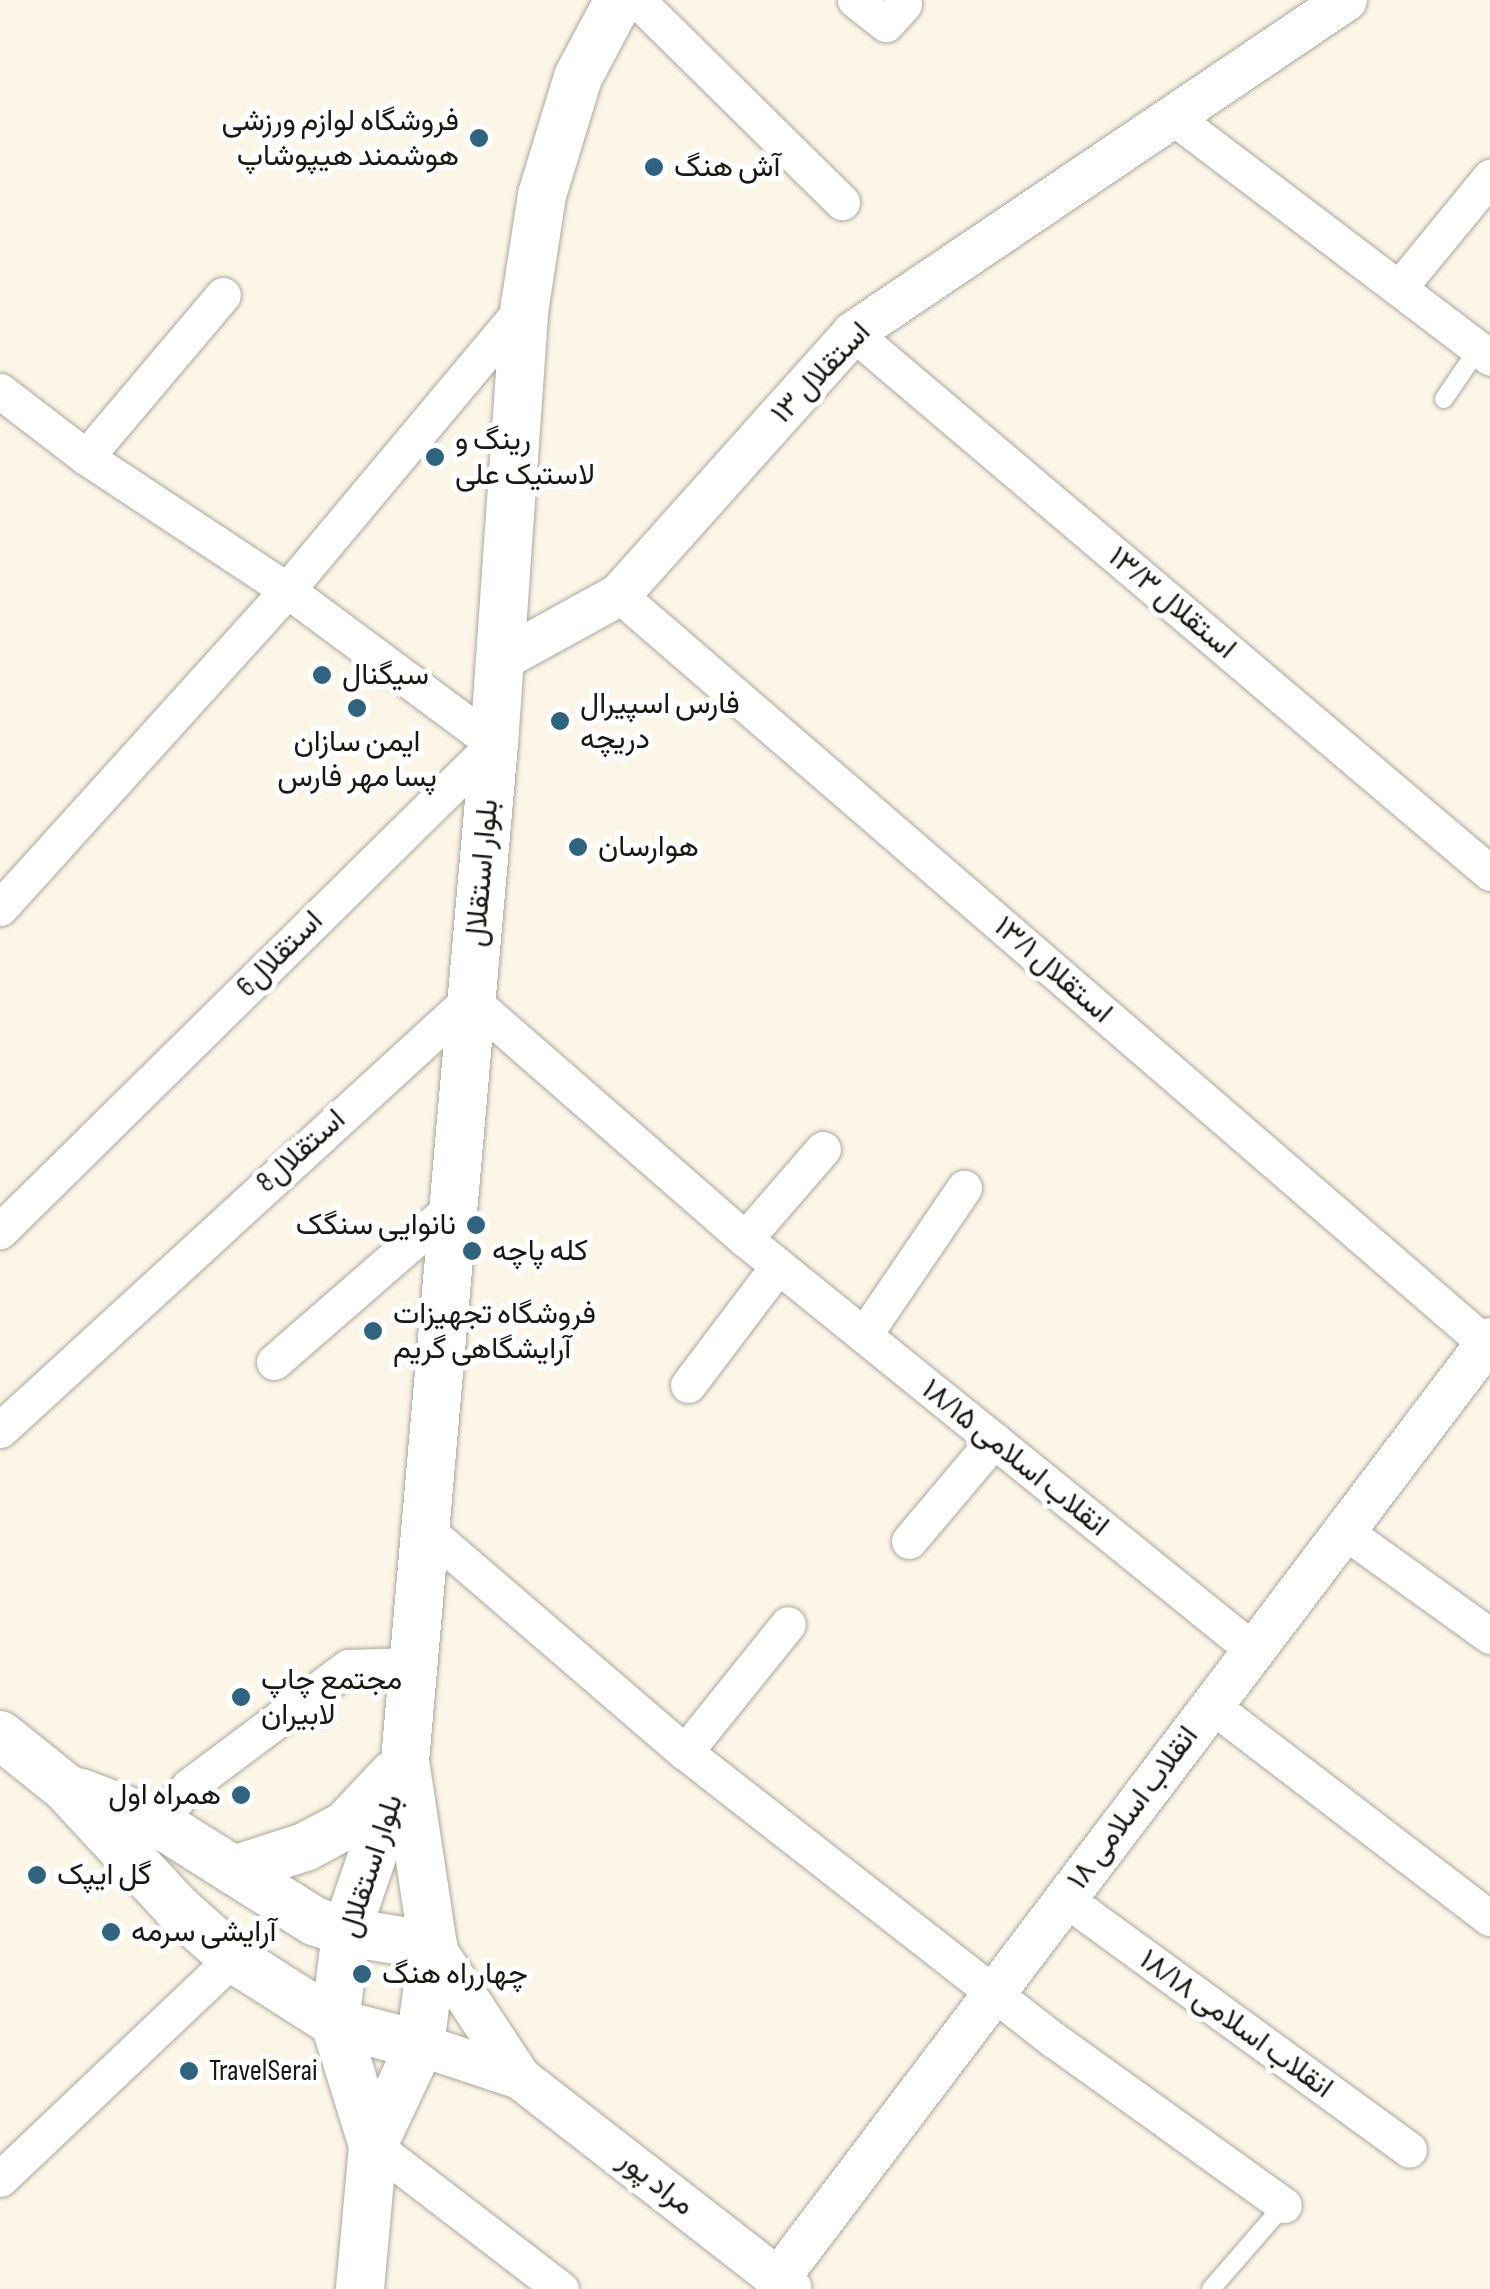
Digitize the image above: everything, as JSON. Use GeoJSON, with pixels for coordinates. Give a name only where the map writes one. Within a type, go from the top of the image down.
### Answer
{"type":"FeatureCollection","features":[{"type":"Feature","properties":{"kind":"main road","name":"بلوار استقلال"},"geometry":{"type":"LineString","coordinates":[[360,2289],[372,2145],[420,2045],[433,1946],[405,1761],[494,744],[525,306],[542,195],[572,94],[619,0]]}},
{"type":"Feature","properties":{"kind":"main road"},"geometry":{"type":"LineString","coordinates":[[4,1746],[65,1786],[156,1822],[314,1921],[346,1932],[433,1946]]}},
{"type":"Feature","properties":{"kind":"main road","name":"بلوار استقلال"},"geometry":{"type":"LineString","coordinates":[[372,2145],[335,2023],[346,1932],[405,1761]]}},
{"type":"Feature","properties":{"kind":"main road"},"geometry":{"type":"LineString","coordinates":[[233,1870],[304,1846],[346,1825],[405,1761]]}},
{"type":"Feature","properties":{"kind":"main road"},"geometry":{"type":"LineString","coordinates":[[65,1786],[177,1908],[233,1958],[335,2023],[420,2045]]}},
{"type":"Feature","properties":{"kind":"street"},"geometry":{"type":"LineString","coordinates":[[637,0],[842,202]]}},
{"type":"Feature","properties":{"kind":"street"},"geometry":{"type":"LineString","coordinates":[[855,0],[886,24],[904,4]]}},
{"type":"Feature","properties":{"kind":"street","name":"۱۳ استقلال"},"geometry":{"type":"LineString","coordinates":[[500,661],[619,596],[853,332],[1346,0]]}},
{"type":"Feature","properties":{"kind":"street"},"geometry":{"type":"LineString","coordinates":[[1173,116],[1484,354]]}},
{"type":"Feature","properties":{"kind":"street"},"geometry":{"type":"LineString","coordinates":[[1399,288],[1490,177]]}},
{"type":"Feature","properties":{"kind":"street"},"geometry":{"type":"LineString","coordinates":[[86,457],[223,296]]}},
{"type":"Feature","properties":{"kind":"street"},"geometry":{"type":"LineString","coordinates":[[0,908],[287,590],[525,306]]}},
{"type":"Feature","properties":{"kind":"street","name":"۱۳/۳ استقلال"},"geometry":{"type":"LineString","coordinates":[[853,332],[1490,872]]}},
{"type":"Feature","properties":{"kind":"street"},"geometry":{"type":"LineString","coordinates":[[0,391],[86,457],[287,590],[494,744]]}},
{"type":"Feature","properties":{"kind":"street","name":"۱۳/۱ استقلال"},"geometry":{"type":"LineString","coordinates":[[619,596],[1488,1342]]}},
{"type":"Feature","properties":{"kind":"street","name":"استقلال6"},"geometry":{"type":"LineString","coordinates":[[0,1231],[494,744]]}},
{"type":"Feature","properties":{"kind":"street","name":"۱۸/۱۵ انقلاب اسلامی"},"geometry":{"type":"LineString","coordinates":[[470,998],[745,1239],[1253,1650]]}},
{"type":"Feature","properties":{"kind":"street","name":"استقلال8"},"geometry":{"type":"LineString","coordinates":[[0,1430],[132,1304],[470,998]]}},
{"type":"Feature","properties":{"kind":"street"},"geometry":{"type":"LineString","coordinates":[[745,1239],[823,1150]]}},
{"type":"Feature","properties":{"kind":"street"},"geometry":{"type":"LineString","coordinates":[[864,1336],[964,1188]]}},
{"type":"Feature","properties":{"kind":"street"},"geometry":{"type":"LineString","coordinates":[[274,1362],[452,1208]]}},
{"type":"Feature","properties":{"kind":"street"},"geometry":{"type":"LineString","coordinates":[[688,1385],[778,1266]]}},
{"type":"Feature","properties":{"kind":"street","name":"۱۸ انقلاب اسلامی"},"geometry":{"type":"LineString","coordinates":[[785,2284],[992,1992],[1488,1342]]}},
{"type":"Feature","properties":{"kind":"street"},"geometry":{"type":"LineString","coordinates":[[909,1541],[994,1440]]}},
{"type":"Feature","properties":{"kind":"street"},"geometry":{"type":"LineString","coordinates":[[423,1527],[686,1752],[992,1992],[1284,2205]]}},
{"type":"Feature","properties":{"kind":"street"},"geometry":{"type":"LineString","coordinates":[[1344,1530],[1490,1636]]}},
{"type":"Feature","properties":{"kind":"street"},"geometry":{"type":"LineString","coordinates":[[686,1752],[788,1624]]}},
{"type":"Feature","properties":{"kind":"street"},"geometry":{"type":"LineString","coordinates":[[156,1822],[188,1786],[348,1667],[412,1665]]}},
{"type":"Feature","properties":{"kind":"street"},"geometry":{"type":"LineString","coordinates":[[1211,1705],[1490,1918]]}},
{"type":"Feature","properties":{"kind":"street","name":"۱۸/۱۸ انقلاب اسلامی"},"geometry":{"type":"LineString","coordinates":[[1064,1898],[1408,2150]]}},
{"type":"Feature","properties":{"kind":"street","name":"مراد پور"},"geometry":{"type":"LineString","coordinates":[[433,1946],[520,2078],[785,2284]]}},
{"type":"Feature","properties":{"kind":"street"},"geometry":{"type":"LineString","coordinates":[[0,2179],[233,1958]]}},
{"type":"Feature","properties":{"kind":"street","name":"مراد پور"},"geometry":{"type":"LineString","coordinates":[[420,2045],[520,2078]]}},
{"type":"Feature","properties":{"kind":"street"},"geometry":{"type":"LineString","coordinates":[[372,2145],[561,2289]]}},
{"type":"Feature","properties":{"kind":"lane"},"geometry":{"type":"LineString","coordinates":[[1444,399],[1484,354]]}},
{"type":"Feature","properties":{"kind":"lane"},"geometry":{"type":"LineString","coordinates":[[1211,2289],[1284,2205]]}},
{"type":"Feature","properties":{"kind":"place","name":"فروشگاه لوازم ورزشی هوشمند هیپوشاپ"},"geometry":{"type":"Point","coordinates":[479,138]}},
{"type":"Feature","properties":{"kind":"place","name":"آش هنگ"},"geometry":{"type":"Point","coordinates":[654,167]}},
{"type":"Feature","properties":{"kind":"place","name":"رینگ و لاستیک علی"},"geometry":{"type":"Point","coordinates":[435,457]}},
{"type":"Feature","properties":{"kind":"place","name":"سیگنال"},"geometry":{"type":"Point","coordinates":[322,675]}},
{"type":"Feature","properties":{"kind":"place","name":"ایمن سازان پسا مهر فارس"},"geometry":{"type":"Point","coordinates":[357,708]}},
{"type":"Feature","properties":{"kind":"place","name":"فارس اسپیرال دریچه"},"geometry":{"type":"Point","coordinates":[560,721]}},
{"type":"Feature","properties":{"kind":"place","name":"هوارسان"},"geometry":{"type":"Point","coordinates":[578,847]}},
{"type":"Feature","properties":{"kind":"place","name":"نانوایی سنگک"},"geometry":{"type":"Point","coordinates":[476,1225]}},
{"type":"Feature","properties":{"kind":"place","name":"کله پاچه"},"geometry":{"type":"Point","coordinates":[472,1251]}},
{"type":"Feature","properties":{"kind":"place","name":"فروشگاه تجهیزات آرایشگاهی گریم"},"geometry":{"type":"Point","coordinates":[373,1331]}},
{"type":"Feature","properties":{"kind":"place","name":"مجتمع چاپ لابيران"},"geometry":{"type":"Point","coordinates":[241,1697]}},
{"type":"Feature","properties":{"kind":"place","name":"همراه اول"},"geometry":{"type":"Point","coordinates":[241,1795]}},
{"type":"Feature","properties":{"kind":"place","name":"گل ایپک"},"geometry":{"type":"Point","coordinates":[37,1875]}},
{"type":"Feature","properties":{"kind":"place","name":"آرایشی سرمه"},"geometry":{"type":"Point","coordinates":[111,1932]}},
{"type":"Feature","properties":{"kind":"place","name":"چهارراه هنگ"},"geometry":{"type":"Point","coordinates":[362,1974]}},
{"type":"Feature","properties":{"kind":"place","name":"TravelSerai"},"geometry":{"type":"Point","coordinates":[189,2071]}}]}
